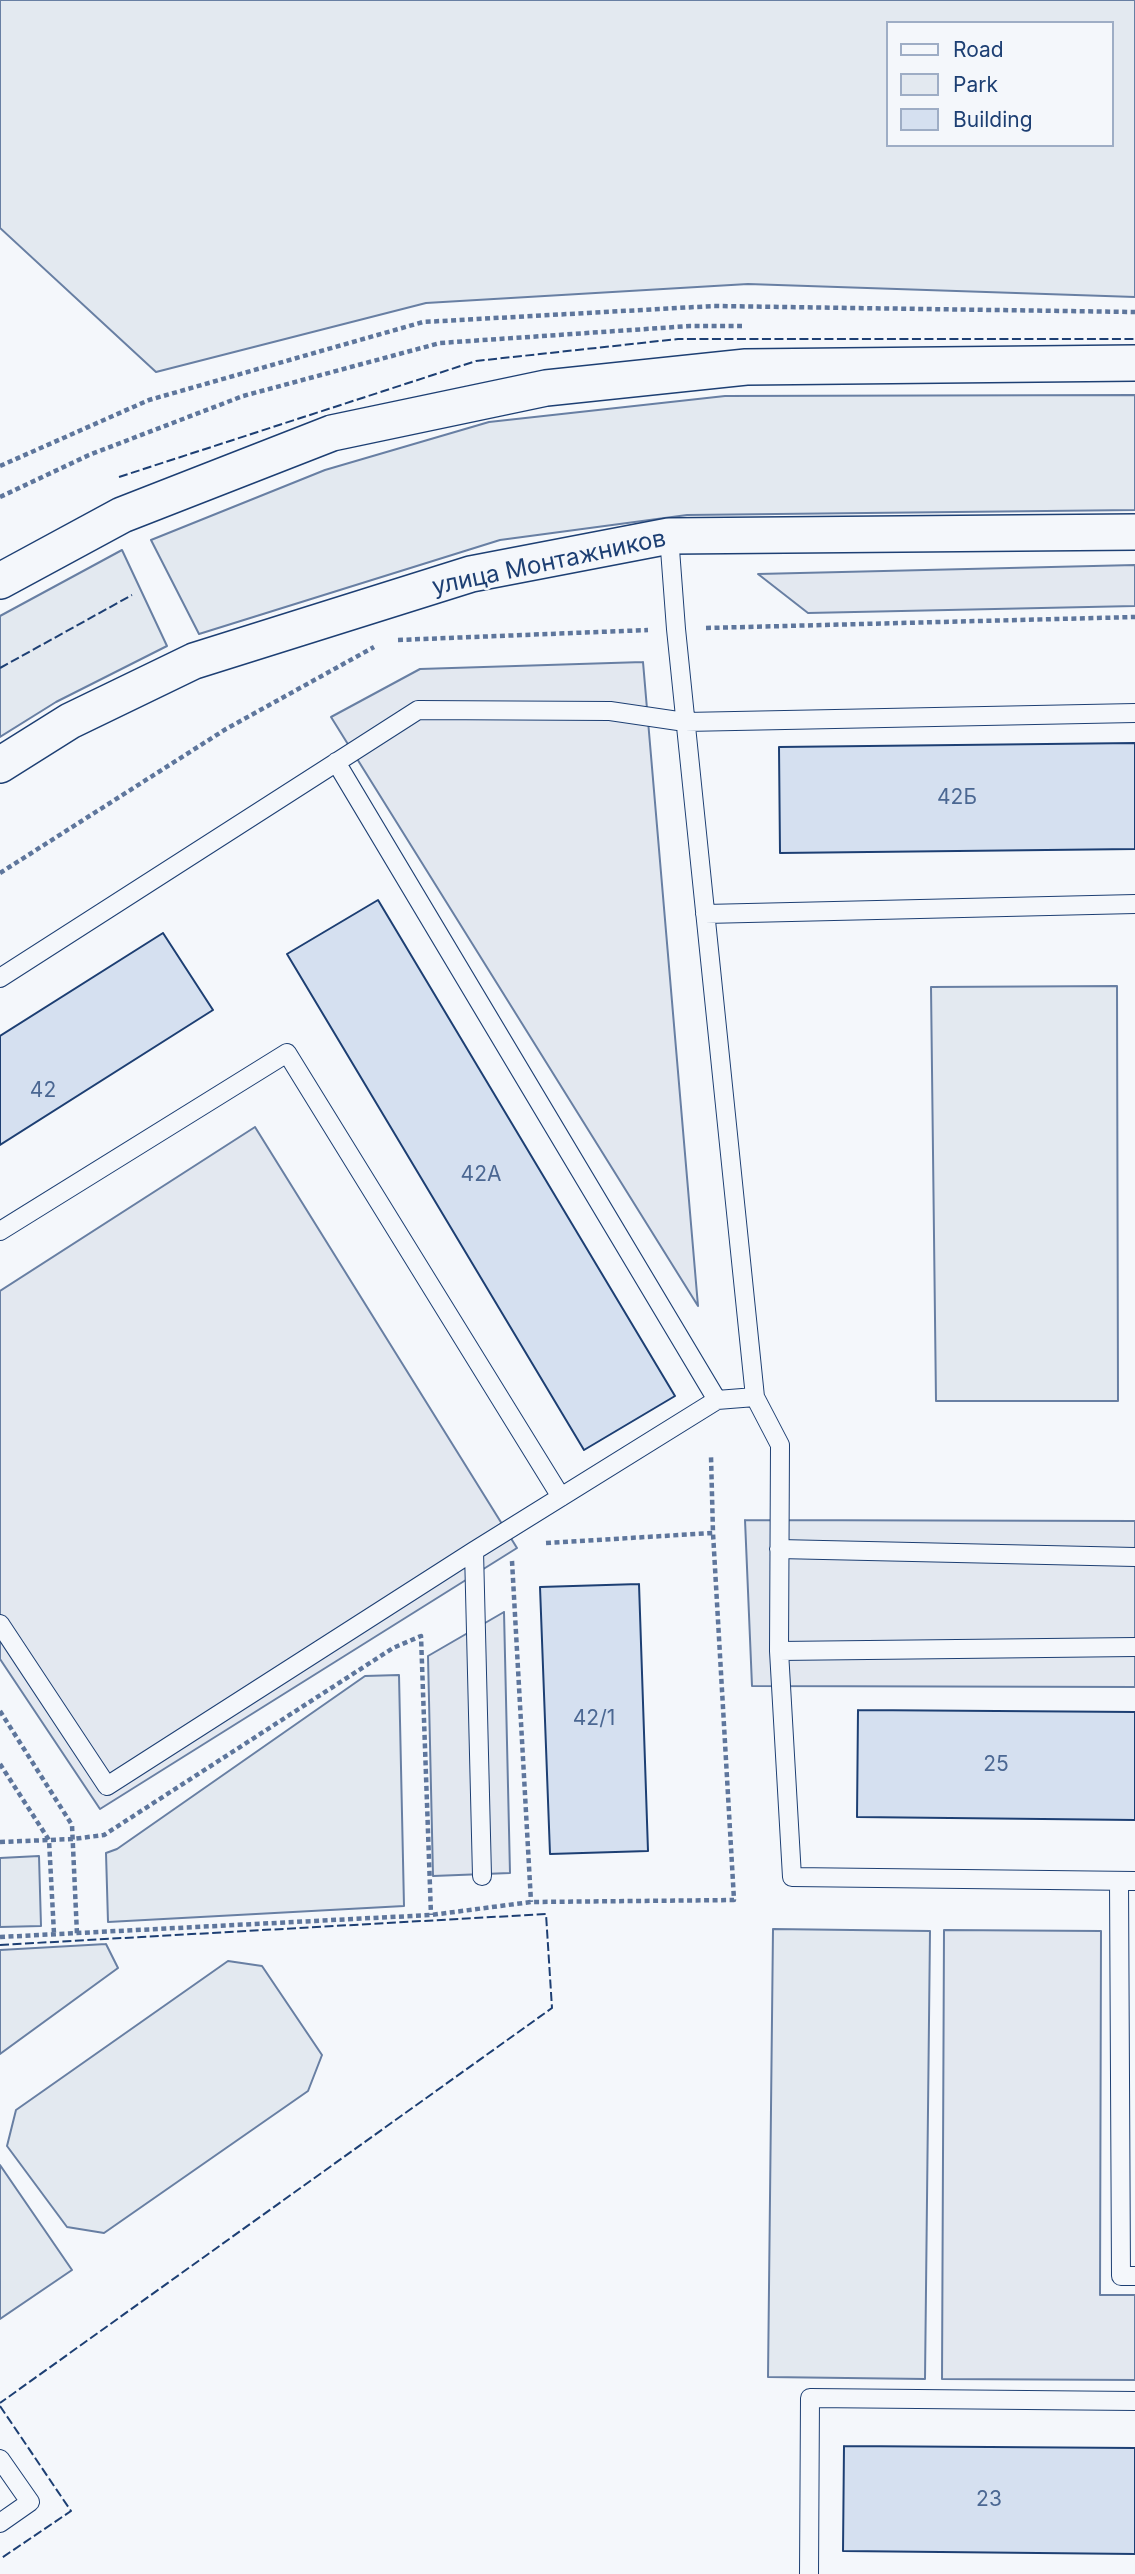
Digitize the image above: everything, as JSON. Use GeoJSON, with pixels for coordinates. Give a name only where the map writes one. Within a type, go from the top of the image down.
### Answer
{"type":"FeatureCollection","features":[{"type":"Feature","properties":{"kind":"street"},"geometry":{"type":"LineString","coordinates":[[0,581],[122,515],[332,433],[545,387],[746,367],[1135,363]]}},
{"type":"Feature","properties":{"kind":"street","name":"улица Монтажников"},"geometry":{"type":"LineString","coordinates":[[0,765],[70,721],[194,661],[471,574],[669,536],[1135,533]]}},
{"type":"Feature","properties":{"kind":"lane"},"geometry":{"type":"LineString","coordinates":[[669,536],[685,722],[755,1397],[780,1446],[779,1651],[792,1877],[1127,1881],[1121,2276],[1135,2276]]}},
{"type":"Feature","properties":{"kind":"lane"},"geometry":{"type":"LineString","coordinates":[[0,978],[418,710],[610,711],[685,722],[1135,713]]}},
{"type":"Feature","properties":{"kind":"lane"},"geometry":{"type":"LineString","coordinates":[[336,762],[716,1400]]}},
{"type":"Feature","properties":{"kind":"lane"},"geometry":{"type":"LineString","coordinates":[[705,914],[1135,904]]}},
{"type":"Feature","properties":{"kind":"lane"},"geometry":{"type":"LineString","coordinates":[[0,1231],[287,1053],[561,1497]]}},
{"type":"Feature","properties":{"kind":"lane"},"geometry":{"type":"LineString","coordinates":[[0,1624],[107,1786],[716,1400],[755,1397]]}},
{"type":"Feature","properties":{"kind":"lane"},"geometry":{"type":"LineString","coordinates":[[779,1549],[1135,1558]]}},
{"type":"Feature","properties":{"kind":"lane"},"geometry":{"type":"LineString","coordinates":[[474,1551],[482,1876]]}},
{"type":"Feature","properties":{"kind":"lane"},"geometry":{"type":"LineString","coordinates":[[779,1651],[1135,1647]]}},
{"type":"Feature","properties":{"kind":"lane"},"geometry":{"type":"LineString","coordinates":[[809,2574],[810,2398],[1135,2401]]}},
{"type":"Feature","properties":{"kind":"lane"},"geometry":{"type":"LineString","coordinates":[[0,2459],[30,2502],[0,2523]]}},
{"type":"Feature","properties":{"kind":"path"},"geometry":{"type":"LineString","coordinates":[[0,466],[149,400],[423,322],[714,306],[1135,312]]}},
{"type":"Feature","properties":{"kind":"path"},"geometry":{"type":"LineString","coordinates":[[387,640],[676,629],[1135,617]]}},
{"type":"Feature","properties":{"kind":"path"},"geometry":{"type":"LineString","coordinates":[[0,873],[226,729],[375,646]]}},
{"type":"Feature","properties":{"kind":"path"},"geometry":{"type":"LineString","coordinates":[[542,1543],[713,1533],[711,1456]]}},
{"type":"Feature","properties":{"kind":"path"},"geometry":{"type":"LineString","coordinates":[[512,1558],[531,1902]]}},
{"type":"Feature","properties":{"kind":"path"},"geometry":{"type":"LineString","coordinates":[[0,1842],[104,1835],[393,1648],[421,1636],[431,1915]]}},
{"type":"Feature","properties":{"kind":"path"},"geometry":{"type":"LineString","coordinates":[[0,1712],[72,1825],[78,1934]]}},
{"type":"Feature","properties":{"kind":"path"},"geometry":{"type":"LineString","coordinates":[[0,1764],[49,1840],[54,1934]]}},
{"type":"Feature","properties":{"kind":"green space"},"geometry":{"type":"Polygon","coordinates":[[[0,0],[1135,0],[1135,297],[748,284],[426,303],[156,372],[0,228],[0,0]]]}},
{"type":"Feature","properties":{"kind":"green space"},"geometry":{"type":"Polygon","coordinates":[[[1135,395],[1135,510],[687,515],[500,540],[199,634],[151,540],[325,470],[489,422],[725,396],[1135,395]]]}},
{"type":"Feature","properties":{"kind":"green space"},"geometry":{"type":"Polygon","coordinates":[[[122,550],[167,646],[56,702],[0,737],[0,616],[122,550]]]}},
{"type":"Feature","properties":{"kind":"green space"},"geometry":{"type":"Polygon","coordinates":[[[1117,986],[1118,1401],[936,1401],[931,987],[1117,986]]]}},
{"type":"Feature","properties":{"kind":"green space"},"geometry":{"type":"Polygon","coordinates":[[[399,1675],[404,1906],[108,1922],[106,1853],[117,1849],[365,1676],[399,1675]]]}},
{"type":"Feature","properties":{"kind":"green space"},"geometry":{"type":"Polygon","coordinates":[[[39,1856],[41,1926],[0,1927],[0,1858],[39,1856]]]}},
{"type":"Feature","properties":{"kind":"green space"},"geometry":{"type":"Polygon","coordinates":[[[773,1929],[930,1931],[925,2379],[768,2377],[773,1929]]]}},
{"type":"Feature","properties":{"kind":"green space"},"geometry":{"type":"Polygon","coordinates":[[[106,1944],[118,1968],[0,2054],[0,1950],[106,1944]]]}},
{"type":"Feature","properties":{"kind":"green space"},"geometry":{"type":"Polygon","coordinates":[[[228,1961],[262,1966],[322,2055],[308,2091],[104,2233],[67,2227],[7,2146],[16,2110],[228,1961]]]}},
{"type":"Feature","properties":{"kind":"green space"},"geometry":{"type":"Polygon","coordinates":[[[0,2165],[72,2270],[0,2319],[0,2165]]]}},
{"type":"Feature","properties":{"kind":"shaded area"},"geometry":{"type":"Polygon","coordinates":[[[1135,565],[1135,606],[808,613],[758,574],[1135,565]]]}},
{"type":"Feature","properties":{"kind":"shaded area"},"geometry":{"type":"Polygon","coordinates":[[[643,662],[698,1306],[331,717],[420,669],[643,662]]]}},
{"type":"Feature","properties":{"kind":"shaded area"},"geometry":{"type":"Polygon","coordinates":[[[255,1127],[517,1548],[100,1809],[0,1659],[0,1291],[255,1127]]]}},
{"type":"Feature","properties":{"kind":"shaded area"},"geometry":{"type":"Polygon","coordinates":[[[745,1520],[1135,1521],[1135,1687],[752,1686],[745,1520]]]}},
{"type":"Feature","properties":{"kind":"shaded area"},"geometry":{"type":"Polygon","coordinates":[[[504,1612],[510,1873],[433,1876],[428,1656],[504,1612]]]}},
{"type":"Feature","properties":{"kind":"shaded area"},"geometry":{"type":"Polygon","coordinates":[[[944,1930],[1101,1931],[1100,2295],[1135,2295],[1135,2380],[942,2379],[944,1930]]]}},
{"type":"Feature","properties":{"kind":"building"},"geometry":{"type":"Polygon","coordinates":[[[1135,743],[1135,849],[780,853],[779,747],[1135,743]]]}},
{"type":"Feature","properties":{"kind":"building"},"geometry":{"type":"Polygon","coordinates":[[[378,900],[675,1396],[584,1450],[287,954],[378,900]]]}},
{"type":"Feature","properties":{"kind":"building"},"geometry":{"type":"Polygon","coordinates":[[[163,933],[213,1010],[0,1145],[0,1036],[163,933]]]}},
{"type":"Feature","properties":{"kind":"building"},"geometry":{"type":"Polygon","coordinates":[[[639,1584],[648,1851],[550,1854],[540,1587],[639,1584]]]}},
{"type":"Feature","properties":{"kind":"building"},"geometry":{"type":"Polygon","coordinates":[[[858,1710],[1135,1712],[1135,1820],[857,1817],[858,1710]]]}},
{"type":"Feature","properties":{"kind":"building"},"geometry":{"type":"Polygon","coordinates":[[[844,2446],[1135,2448],[1135,2554],[843,2551],[844,2446]]]}},
{"type":"Feature","properties":{"kind":"fence"},"geometry":{"type":"LineString","coordinates":[[119,477],[476,361],[678,339],[1135,339]]}},
{"type":"Feature","properties":{"kind":"fence"},"geometry":{"type":"LineString","coordinates":[[0,668],[132,595]]}},
{"type":"Feature","properties":{"kind":"fence"},"geometry":{"type":"LineString","coordinates":[[0,1945],[546,1914],[552,2008],[0,2403]]}},
{"type":"Feature","properties":{"kind":"fence"},"geometry":{"type":"LineString","coordinates":[[0,2406],[71,2511],[0,2559]]}}]}
